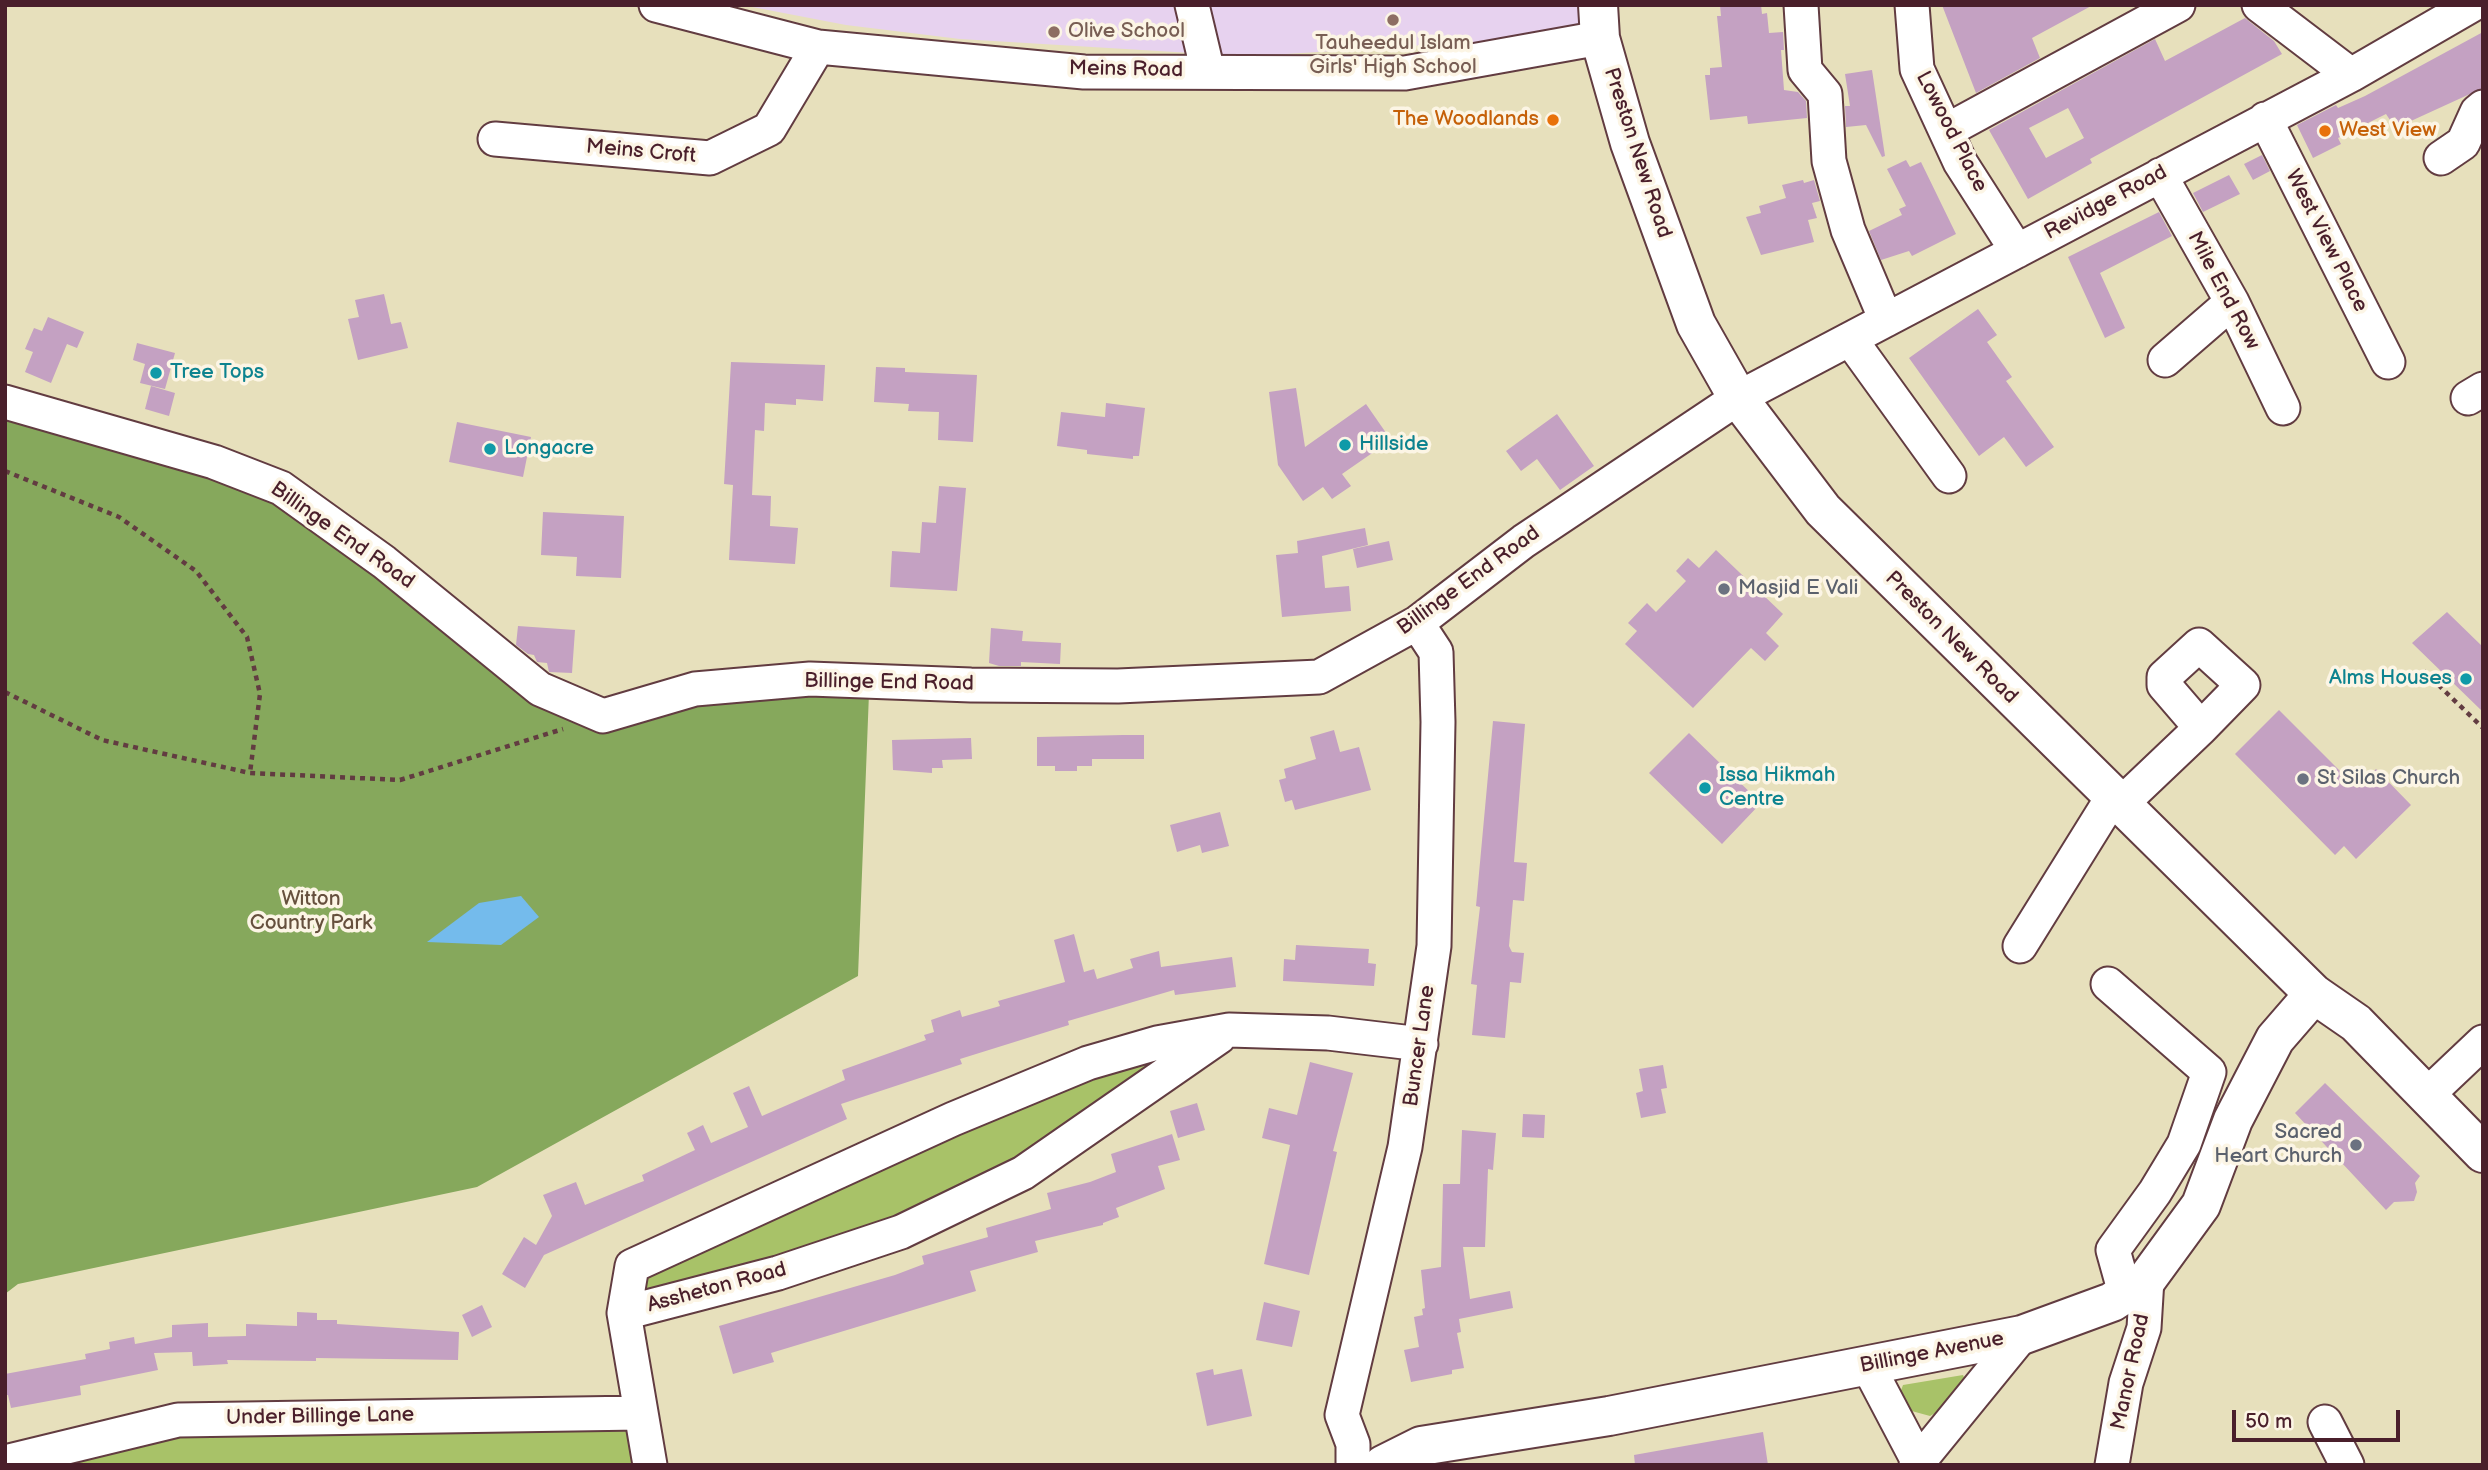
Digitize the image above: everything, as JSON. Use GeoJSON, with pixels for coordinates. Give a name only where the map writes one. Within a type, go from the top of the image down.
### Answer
{"type":"FeatureCollection","features":[{"type":"Feature","properties":{"kind":"main road","name":"Preston New Road"},"geometry":{"type":"LineString","coordinates":[[1599,22],[1630,144],[1696,324],[1738,398],[1823,510],[2314,994],[2356,1023],[2483,1153]]}},
{"type":"Feature","properties":{"kind":"main road","name":"Billinge Avenue"},"geometry":{"type":"LineString","coordinates":[[1383,1465],[1421,1446],[1609,1416],[2022,1335],[2112,1302],[2136,1286],[2201,1205],[2232,1120],[2275,1039],[2314,994]]}},
{"type":"Feature","properties":{"kind":"street","name":"Meins Road"},"geometry":{"type":"LineString","coordinates":[[656,5],[818,47],[1084,72],[1405,73],[1599,22]]}},
{"type":"Feature","properties":{"kind":"street"},"geometry":{"type":"LineString","coordinates":[[1192,5],[1208,72]]}},
{"type":"Feature","properties":{"kind":"street"},"geometry":{"type":"LineString","coordinates":[[1801,5],[1805,70],[1825,94],[1832,172],[1848,230],[1886,320]]}},
{"type":"Feature","properties":{"kind":"street","name":"Lowood Place"},"geometry":{"type":"LineString","coordinates":[[1912,5],[1917,69],[1960,162],[2017,251]]}},
{"type":"Feature","properties":{"kind":"street"},"geometry":{"type":"LineString","coordinates":[[1946,131],[2178,5]]}},
{"type":"Feature","properties":{"kind":"street"},"geometry":{"type":"LineString","coordinates":[[2259,5],[2351,75]]}},
{"type":"Feature","properties":{"kind":"street","name":"Revidge Road"},"geometry":{"type":"LineString","coordinates":[[1738,398],[2351,75],[2472,5]]}},
{"type":"Feature","properties":{"kind":"street","name":"Meins Croft"},"geometry":{"type":"LineString","coordinates":[[495,139],[710,158],[769,129],[818,47]]}},
{"type":"Feature","properties":{"kind":"street"},"geometry":{"type":"LineString","coordinates":[[2441,158],[2463,143],[2477,112],[2483,107]]}},
{"type":"Feature","properties":{"kind":"street","name":"West View Place"},"geometry":{"type":"LineString","coordinates":[[2265,119],[2388,362]]}},
{"type":"Feature","properties":{"kind":"street","name":"Mile End Row"},"geometry":{"type":"LineString","coordinates":[[2160,175],[2232,302],[2283,408]]}},
{"type":"Feature","properties":{"kind":"street"},"geometry":{"type":"LineString","coordinates":[[2165,360],[2232,302]]}},
{"type":"Feature","properties":{"kind":"street"},"geometry":{"type":"LineString","coordinates":[[1850,339],[1949,476]]}},
{"type":"Feature","properties":{"kind":"street","name":"Billinge End Road"},"geometry":{"type":"LineString","coordinates":[[5,402],[214,462],[281,488],[384,562],[540,689],[603,716],[695,690],[810,679],[971,685],[1118,685],[1319,677],[1417,623],[1524,541],[1738,398]]}},
{"type":"Feature","properties":{"kind":"street","name":"Buncer Lane"},"geometry":{"type":"LineString","coordinates":[[1353,1465],[1353,1444],[1342,1415],[1405,1147],[1434,946],[1438,722],[1436,652],[1417,623]]}},
{"type":"Feature","properties":{"kind":"street"},"geometry":{"type":"LineString","coordinates":[[2020,946],[2116,801],[2201,728]]}},
{"type":"Feature","properties":{"kind":"street","name":"Manor Road"},"geometry":{"type":"LineString","coordinates":[[2108,984],[2209,1072],[2184,1144],[2155,1192],[2113,1250],[2136,1286],[2144,1328],[2126,1383],[2112,1465]]}},
{"type":"Feature","properties":{"kind":"street","name":"Assheton Road"},"geometry":{"type":"LineString","coordinates":[[1228,1030],[1023,1173],[901,1232],[778,1273],[624,1313],[632,1266],[953,1119],[1088,1063],[1157,1043],[1228,1030],[1328,1033],[1421,1044]]}},
{"type":"Feature","properties":{"kind":"street"},"geometry":{"type":"LineString","coordinates":[[2427,1096],[2483,1042]]}},
{"type":"Feature","properties":{"kind":"street"},"geometry":{"type":"LineString","coordinates":[[624,1313],[650,1465]]}},
{"type":"Feature","properties":{"kind":"street"},"geometry":{"type":"LineString","coordinates":[[1868,1366],[1917,1463],[2022,1335]]}},
{"type":"Feature","properties":{"kind":"street","name":"Under Billinge Lane"},"geometry":{"type":"LineString","coordinates":[[5,1462],[178,1420],[640,1413]]}},
{"type":"Feature","properties":{"kind":"street"},"geometry":{"type":"LineString","coordinates":[[2325,1422],[2347,1465]]}},
{"type":"Feature","properties":{"kind":"path"},"geometry":{"type":"LineString","coordinates":[[5,471],[119,517],[196,570],[247,637],[260,694],[250,773]]}},
{"type":"Feature","properties":{"kind":"path"},"geometry":{"type":"LineString","coordinates":[[2424,671],[2483,728]]}},
{"type":"Feature","properties":{"kind":"path"},"geometry":{"type":"LineString","coordinates":[[5,692],[102,740],[250,773],[400,780],[603,716]]}},
{"type":"Feature","properties":{"kind":"shaded area"},"geometry":{"type":"Polygon","coordinates":[[[742,5],[1583,5],[1584,35],[1208,59],[1208,54],[960,39],[846,25],[742,5]]]}},
{"type":"Feature","properties":{"kind":"green space","name":"Witton Country Park"},"geometry":{"type":"Polygon","coordinates":[[[5,412],[200,470],[273,503],[376,565],[618,726],[741,696],[869,693],[858,976],[477,1187],[18,1284],[5,1294],[5,412]]]}},
{"type":"Feature","properties":{"kind":"green space"},"geometry":{"type":"Polygon","coordinates":[[[1182,1046],[999,1173],[861,1234],[646,1291],[646,1274],[1086,1075],[1182,1046]]]}},
{"type":"Feature","properties":{"kind":"green space"},"geometry":{"type":"Polygon","coordinates":[[[1963,1375],[1966,1382],[1939,1411],[1930,1416],[1908,1410],[1900,1393],[1903,1385],[1963,1375]]]}},
{"type":"Feature","properties":{"kind":"green space"},"geometry":{"type":"Polygon","coordinates":[[[640,1413],[650,1465],[5,1465],[178,1420],[640,1413]]]}},
{"type":"Feature","properties":{"kind":"water"},"geometry":{"type":"Polygon","coordinates":[[[521,896],[539,917],[501,945],[427,942],[479,903],[521,896]]]}},
{"type":"Feature","properties":{"kind":"building"},"geometry":{"type":"Polygon","coordinates":[[[1720,5],[1761,5],[1762,14],[1767,13],[1769,33],[1783,32],[1784,50],[1781,50],[1784,90],[1798,92],[1806,101],[1807,118],[1748,124],[1747,116],[1710,120],[1705,75],[1710,75],[1710,68],[1722,67],[1717,16],[1721,16],[1720,5]]]}},
{"type":"Feature","properties":{"kind":"building"},"geometry":{"type":"Polygon","coordinates":[[[1942,5],[2093,5],[2032,38],[2040,58],[1976,93],[1942,5]]]}},
{"type":"Feature","properties":{"kind":"building"},"geometry":{"type":"Polygon","coordinates":[[[2245,18],[2274,41],[2282,54],[2090,159],[2092,163],[2028,199],[1989,130],[2155,39],[2165,61],[2245,18]],[[2068,108],[2029,128],[2046,158],[2084,138],[2068,108]]]}},
{"type":"Feature","properties":{"kind":"building"},"geometry":{"type":"Polygon","coordinates":[[[2483,32],[2483,88],[2400,126],[2395,117],[2390,120],[2386,114],[2338,138],[2341,144],[2313,158],[2297,125],[2336,105],[2338,108],[2365,96],[2483,32]]]}},
{"type":"Feature","properties":{"kind":"building"},"geometry":{"type":"Polygon","coordinates":[[[1872,70],[1885,156],[1882,157],[1866,125],[1846,127],[1845,106],[1850,106],[1845,74],[1872,70]]]}},
{"type":"Feature","properties":{"kind":"building"},"geometry":{"type":"Polygon","coordinates":[[[2262,155],[2270,171],[2253,180],[2244,164],[2262,155]]]}},
{"type":"Feature","properties":{"kind":"building"},"geometry":{"type":"Polygon","coordinates":[[[1906,160],[1910,167],[1921,162],[1956,234],[1912,256],[1909,251],[1881,260],[1869,231],[1902,215],[1899,209],[1906,206],[1887,169],[1906,160]]]}},
{"type":"Feature","properties":{"kind":"building"},"geometry":{"type":"Polygon","coordinates":[[[2229,175],[2240,194],[2203,212],[2193,193],[2229,175]]]}},
{"type":"Feature","properties":{"kind":"building"},"geometry":{"type":"Polygon","coordinates":[[[1803,180],[1804,183],[1814,180],[1820,201],[1812,203],[1817,218],[1808,220],[1814,242],[1761,255],[1746,217],[1761,213],[1759,206],[1786,198],[1782,185],[1803,180]]]}},
{"type":"Feature","properties":{"kind":"building"},"geometry":{"type":"Polygon","coordinates":[[[2159,212],[2172,236],[2100,273],[2125,328],[2105,338],[2068,257],[2159,212]]]}},
{"type":"Feature","properties":{"kind":"building"},"geometry":{"type":"Polygon","coordinates":[[[384,294],[391,324],[401,322],[408,348],[358,360],[348,319],[359,317],[355,300],[384,294]]]}},
{"type":"Feature","properties":{"kind":"building"},"geometry":{"type":"Polygon","coordinates":[[[1978,309],[1997,335],[1987,342],[2012,377],[2006,381],[2054,447],[2026,467],[2004,437],[1979,456],[1909,358],[1978,309]]]}},
{"type":"Feature","properties":{"kind":"building"},"geometry":{"type":"Polygon","coordinates":[[[48,317],[84,332],[77,348],[67,344],[51,383],[25,372],[33,352],[25,349],[34,328],[42,331],[48,317]]]}},
{"type":"Feature","properties":{"kind":"building","name":"Tree Tops"},"geometry":{"type":"Polygon","coordinates":[[[137,343],[175,353],[165,389],[140,383],[145,364],[133,360],[137,343]]]}},
{"type":"Feature","properties":{"kind":"building"},"geometry":{"type":"Polygon","coordinates":[[[731,362],[825,365],[823,401],[796,399],[796,405],[765,403],[764,431],[755,430],[752,495],[771,496],[770,526],[798,528],[795,564],[729,560],[733,485],[724,484],[731,362]]]}},
{"type":"Feature","properties":{"kind":"building"},"geometry":{"type":"Polygon","coordinates":[[[876,367],[905,368],[905,372],[977,375],[973,442],[938,440],[939,412],[908,411],[909,404],[874,402],[876,367]]]}},
{"type":"Feature","properties":{"kind":"building"},"geometry":{"type":"Polygon","coordinates":[[[151,386],[175,393],[169,416],[145,409],[151,386]]]}},
{"type":"Feature","properties":{"kind":"building","name":"Hillside"},"geometry":{"type":"Polygon","coordinates":[[[1296,388],[1305,447],[1366,404],[1391,440],[1342,474],[1351,486],[1332,499],[1323,487],[1303,501],[1278,465],[1269,392],[1296,388]]]}},
{"type":"Feature","properties":{"kind":"building"},"geometry":{"type":"Polygon","coordinates":[[[1106,403],[1145,408],[1139,456],[1133,456],[1133,459],[1087,454],[1087,450],[1057,446],[1061,412],[1105,417],[1106,403]]]}},
{"type":"Feature","properties":{"kind":"building"},"geometry":{"type":"Polygon","coordinates":[[[1557,414],[1594,466],[1560,490],[1537,459],[1521,471],[1506,451],[1557,414]]]}},
{"type":"Feature","properties":{"kind":"building","name":"Longacre"},"geometry":{"type":"Polygon","coordinates":[[[457,422],[531,437],[523,477],[449,462],[457,422]]]}},
{"type":"Feature","properties":{"kind":"building"},"geometry":{"type":"Polygon","coordinates":[[[939,486],[966,488],[957,591],[890,587],[892,551],[920,553],[922,522],[936,523],[939,486]]]}},
{"type":"Feature","properties":{"kind":"building"},"geometry":{"type":"Polygon","coordinates":[[[543,512],[624,516],[621,578],[576,576],[577,557],[541,555],[543,512]]]}},
{"type":"Feature","properties":{"kind":"building"},"geometry":{"type":"Polygon","coordinates":[[[1365,528],[1368,545],[1322,556],[1325,588],[1349,586],[1351,611],[1282,617],[1276,555],[1298,553],[1297,541],[1365,528]]]}},
{"type":"Feature","properties":{"kind":"building"},"geometry":{"type":"Polygon","coordinates":[[[1389,541],[1393,560],[1357,568],[1353,549],[1389,541]]]}},
{"type":"Feature","properties":{"kind":"building"},"geometry":{"type":"Polygon","coordinates":[[[1716,550],[1783,614],[1766,633],[1779,646],[1765,661],[1751,648],[1693,708],[1625,644],[1637,631],[1628,623],[1647,603],[1656,612],[1686,581],[1676,571],[1688,558],[1699,568],[1716,550]]]}},
{"type":"Feature","properties":{"kind":"building","name":"Alms Houses"},"geometry":{"type":"Polygon","coordinates":[[[2447,612],[2483,647],[2483,712],[2412,643],[2447,612]]]}},
{"type":"Feature","properties":{"kind":"building"},"geometry":{"type":"Polygon","coordinates":[[[518,626],[575,630],[572,673],[549,672],[547,663],[537,662],[534,655],[516,645],[518,626]]]}},
{"type":"Feature","properties":{"kind":"building"},"geometry":{"type":"Polygon","coordinates":[[[991,628],[1023,631],[1022,641],[1061,643],[1060,664],[1021,662],[1021,666],[999,666],[989,663],[991,628]]]}},
{"type":"Feature","properties":{"kind":"building","name":"St Silas Church"},"geometry":{"type":"Polygon","coordinates":[[[2279,710],[2357,788],[2376,769],[2411,805],[2356,859],[2344,846],[2335,855],[2235,754],[2279,710]]]}},
{"type":"Feature","properties":{"kind":"building"},"geometry":{"type":"Polygon","coordinates":[[[1493,721],[1525,724],[1514,862],[1527,863],[1524,901],[1513,900],[1509,946],[1512,952],[1524,953],[1521,983],[1510,982],[1505,1038],[1472,1035],[1477,985],[1471,984],[1480,907],[1476,906],[1493,721]]]}},
{"type":"Feature","properties":{"kind":"building"},"geometry":{"type":"Polygon","coordinates":[[[1334,730],[1340,752],[1359,747],[1371,790],[1295,810],[1292,800],[1285,802],[1279,780],[1286,778],[1284,769],[1316,759],[1310,737],[1334,730]]]}},
{"type":"Feature","properties":{"kind":"building","name":"Issa Hikmah Centre"},"geometry":{"type":"Polygon","coordinates":[[[1689,733],[1761,803],[1722,844],[1649,773],[1689,733]]]}},
{"type":"Feature","properties":{"kind":"building"},"geometry":{"type":"Polygon","coordinates":[[[1144,735],[1144,759],[1092,759],[1092,766],[1077,766],[1077,771],[1055,771],[1055,766],[1037,766],[1037,737],[1144,735]]]}},
{"type":"Feature","properties":{"kind":"building"},"geometry":{"type":"Polygon","coordinates":[[[971,738],[972,759],[942,760],[943,768],[932,768],[932,773],[893,770],[892,740],[971,738]]]}},
{"type":"Feature","properties":{"kind":"building"},"geometry":{"type":"Polygon","coordinates":[[[1220,812],[1229,846],[1202,853],[1200,845],[1177,852],[1170,825],[1220,812]]]}},
{"type":"Feature","properties":{"kind":"building"},"geometry":{"type":"Polygon","coordinates":[[[1074,934],[1084,972],[1094,969],[1097,979],[1133,968],[1130,959],[1159,951],[1161,967],[1232,957],[1236,987],[1175,995],[1174,990],[1068,1021],[1069,1025],[960,1059],[962,1064],[841,1104],[847,1119],[544,1255],[525,1288],[502,1274],[524,1237],[536,1245],[552,1216],[543,1195],[576,1182],[585,1205],[644,1181],[642,1175],[695,1150],[687,1133],[703,1125],[711,1143],[748,1127],[733,1093],[749,1086],[762,1116],[845,1080],[842,1070],[926,1040],[924,1035],[934,1032],[931,1020],[960,1010],[962,1017],[1000,1006],[998,1001],[1065,982],[1054,940],[1074,934]]]}},
{"type":"Feature","properties":{"kind":"building"},"geometry":{"type":"Polygon","coordinates":[[[1296,945],[1369,949],[1368,963],[1376,964],[1374,986],[1283,981],[1284,959],[1295,960],[1296,945]]]}},
{"type":"Feature","properties":{"kind":"building"},"geometry":{"type":"Polygon","coordinates":[[[1310,1062],[1353,1073],[1333,1151],[1337,1152],[1309,1275],[1264,1264],[1290,1145],[1262,1138],[1269,1108],[1297,1115],[1310,1062]]]}},
{"type":"Feature","properties":{"kind":"building"},"geometry":{"type":"Polygon","coordinates":[[[1663,1065],[1667,1088],[1661,1089],[1666,1113],[1641,1118],[1636,1093],[1643,1091],[1639,1069],[1663,1065]]]}},
{"type":"Feature","properties":{"kind":"building","name":"Sacred Heart Church"},"geometry":{"type":"Polygon","coordinates":[[[2325,1083],[2420,1176],[2415,1183],[2417,1192],[2414,1201],[2394,1202],[2386,1210],[2295,1113],[2325,1083]]]}},
{"type":"Feature","properties":{"kind":"building"},"geometry":{"type":"Polygon","coordinates":[[[1197,1103],[1205,1130],[1178,1138],[1170,1111],[1197,1103]]]}},
{"type":"Feature","properties":{"kind":"building"},"geometry":{"type":"Polygon","coordinates":[[[1523,1114],[1545,1115],[1544,1138],[1522,1137],[1523,1114]]]}},
{"type":"Feature","properties":{"kind":"building"},"geometry":{"type":"Polygon","coordinates":[[[1462,1130],[1496,1133],[1493,1170],[1488,1169],[1485,1247],[1463,1247],[1470,1299],[1510,1291],[1513,1308],[1459,1319],[1461,1332],[1457,1333],[1464,1368],[1452,1370],[1452,1374],[1411,1382],[1404,1350],[1419,1347],[1414,1317],[1423,1315],[1422,1309],[1425,1308],[1421,1270],[1441,1267],[1443,1184],[1460,1184],[1462,1130]]]}},
{"type":"Feature","properties":{"kind":"building"},"geometry":{"type":"Polygon","coordinates":[[[1172,1134],[1180,1160],[1158,1166],[1165,1189],[1116,1208],[1119,1217],[1103,1225],[1035,1241],[1038,1252],[970,1271],[976,1291],[771,1353],[774,1362],[733,1374],[719,1326],[895,1275],[924,1264],[922,1256],[988,1237],[986,1228],[1051,1209],[1047,1193],[1116,1172],[1111,1154],[1172,1134]]]}},
{"type":"Feature","properties":{"kind":"building"},"geometry":{"type":"Polygon","coordinates":[[[1264,1302],[1300,1311],[1292,1347],[1256,1340],[1264,1302]]]}},
{"type":"Feature","properties":{"kind":"building"},"geometry":{"type":"Polygon","coordinates":[[[482,1305],[492,1327],[472,1337],[462,1315],[482,1305]]]}},
{"type":"Feature","properties":{"kind":"building"},"geometry":{"type":"Polygon","coordinates":[[[297,1312],[317,1313],[317,1320],[337,1320],[337,1324],[459,1332],[458,1360],[227,1360],[228,1364],[193,1366],[192,1352],[154,1353],[158,1370],[80,1386],[81,1395],[11,1408],[8,1395],[5,1395],[5,1374],[86,1359],[85,1354],[110,1349],[109,1342],[134,1337],[135,1344],[172,1337],[172,1325],[208,1323],[208,1337],[246,1336],[246,1324],[297,1326],[297,1312]]]}},
{"type":"Feature","properties":{"kind":"building"},"geometry":{"type":"Polygon","coordinates":[[[1213,1369],[1214,1375],[1242,1369],[1252,1416],[1207,1426],[1196,1373],[1213,1369]]]}},
{"type":"Feature","properties":{"kind":"building"},"geometry":{"type":"Polygon","coordinates":[[[1763,1432],[1768,1465],[1635,1465],[1634,1455],[1763,1432]]]}},
{"type":"Feature","properties":{"kind":"place","name":"Tauheedul Islam Girls' High School"},"geometry":{"type":"Point","coordinates":[1393,20]}},
{"type":"Feature","properties":{"kind":"place","name":"Olive School"},"geometry":{"type":"Point","coordinates":[1054,32]}},
{"type":"Feature","properties":{"kind":"place","name":"The Woodlands"},"geometry":{"type":"Point","coordinates":[1553,120]}},
{"type":"Feature","properties":{"kind":"place","name":"West View"},"geometry":{"type":"Point","coordinates":[2325,131]}},
{"type":"Feature","properties":{"kind":"place","name":"Tree Tops"},"geometry":{"type":"Point","coordinates":[156,373]}},
{"type":"Feature","properties":{"kind":"place","name":"Hillside"},"geometry":{"type":"Point","coordinates":[1345,445]}},
{"type":"Feature","properties":{"kind":"place","name":"Longacre"},"geometry":{"type":"Point","coordinates":[490,449]}},
{"type":"Feature","properties":{"kind":"place","name":"Masjid E Vali"},"geometry":{"type":"Point","coordinates":[1724,589]}},
{"type":"Feature","properties":{"kind":"place","name":"Alms Houses"},"geometry":{"type":"Point","coordinates":[2466,679]}},
{"type":"Feature","properties":{"kind":"place","name":"St Silas Church"},"geometry":{"type":"Point","coordinates":[2303,779]}},
{"type":"Feature","properties":{"kind":"place","name":"Issa Hikmah Centre"},"geometry":{"type":"Point","coordinates":[1705,788]}},
{"type":"Feature","properties":{"kind":"place","name":"Sacred Heart Church"},"geometry":{"type":"Point","coordinates":[2356,1145]}}]}
